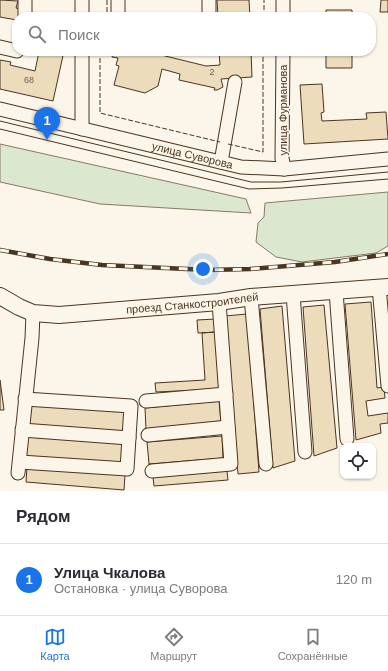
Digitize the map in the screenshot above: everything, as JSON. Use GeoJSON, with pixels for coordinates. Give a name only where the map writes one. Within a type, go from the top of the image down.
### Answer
{"type":"FeatureCollection","features":[{"type":"Feature","properties":{"kind":"main road","name":"проезд Станкостроителей"},"geometry":{"type":"LineString","coordinates":[[0,296],[19,307],[33,312],[59,316],[219,302],[251,297],[383,287]]}},
{"type":"Feature","properties":{"kind":"street"},"geometry":{"type":"LineString","coordinates":[[25,0],[25,12]]}},
{"type":"Feature","properties":{"kind":"street"},"geometry":{"type":"LineString","coordinates":[[82,0],[82,12]]}},
{"type":"Feature","properties":{"kind":"street"},"geometry":{"type":"LineString","coordinates":[[118,0],[118,12]]}},
{"type":"Feature","properties":{"kind":"street"},"geometry":{"type":"LineString","coordinates":[[209,0],[209,12]]}},
{"type":"Feature","properties":{"kind":"street"},"geometry":{"type":"LineString","coordinates":[[283,0],[283,12]]}},
{"type":"Feature","properties":{"kind":"street"},"geometry":{"type":"LineString","coordinates":[[0,47],[12,50]]}},
{"type":"Feature","properties":{"kind":"street"},"geometry":{"type":"LineString","coordinates":[[82,56],[82,129]]}},
{"type":"Feature","properties":{"kind":"street","name":"улица Фурманова"},"geometry":{"type":"LineString","coordinates":[[283,56],[282,158],[284,169]]}},
{"type":"Feature","properties":{"kind":"street"},"geometry":{"type":"LineString","coordinates":[[221,162],[234,82]]}},
{"type":"Feature","properties":{"kind":"street","name":"улица Суворова"},"geometry":{"type":"LineString","coordinates":[[0,110],[241,167],[284,169],[388,158]]}},
{"type":"Feature","properties":{"kind":"street"},"geometry":{"type":"LineString","coordinates":[[383,287],[388,386]]}},
{"type":"Feature","properties":{"kind":"street"},"geometry":{"type":"LineString","coordinates":[[336,291],[346,439]]}},
{"type":"Feature","properties":{"kind":"street"},"geometry":{"type":"LineString","coordinates":[[292,294],[305,452]]}},
{"type":"Feature","properties":{"kind":"street"},"geometry":{"type":"LineString","coordinates":[[251,297],[266,464]]}},
{"type":"Feature","properties":{"kind":"street"},"geometry":{"type":"LineString","coordinates":[[152,471],[231,464],[219,302]]}},
{"type":"Feature","properties":{"kind":"street"},"geometry":{"type":"LineString","coordinates":[[25,399],[131,406],[127,469],[19,467],[25,399],[32,338],[33,312]]}},
{"type":"Feature","properties":{"kind":"street"},"geometry":{"type":"LineString","coordinates":[[146,401],[226,394]]}},
{"type":"Feature","properties":{"kind":"street"},"geometry":{"type":"LineString","coordinates":[[148,435],[228,427]]}},
{"type":"Feature","properties":{"kind":"street"},"geometry":{"type":"LineString","coordinates":[[22,430],[129,438]]}},
{"type":"Feature","properties":{"kind":"green space"},"geometry":{"type":"Polygon","coordinates":[[[0,144],[246,199],[251,213],[100,204],[0,182],[0,144]]]}},
{"type":"Feature","properties":{"kind":"green space"},"geometry":{"type":"Polygon","coordinates":[[[388,192],[388,246],[376,253],[302,262],[276,257],[256,242],[258,223],[264,217],[265,203],[388,192]]]}},
{"type":"Feature","properties":{"kind":"building"},"geometry":{"type":"Polygon","coordinates":[[[0,0],[18,1],[16,8],[21,9],[20,12],[12,12],[12,19],[0,17],[0,0]]]}},
{"type":"Feature","properties":{"kind":"building"},"geometry":{"type":"Polygon","coordinates":[[[217,0],[249,0],[250,12],[218,12],[217,0]]]}},
{"type":"Feature","properties":{"kind":"building"},"geometry":{"type":"Polygon","coordinates":[[[381,0],[388,0],[388,12],[380,12],[381,0]]]}},
{"type":"Feature","properties":{"kind":"building"},"geometry":{"type":"Polygon","coordinates":[[[326,10],[352,10],[352,12],[326,12],[326,10]]]}},
{"type":"Feature","properties":{"kind":"building"},"geometry":{"type":"Polygon","coordinates":[[[38,56],[63,56],[53,101],[0,89],[0,60],[11,62],[10,65],[35,71],[38,56]]]}},
{"type":"Feature","properties":{"kind":"building"},"geometry":{"type":"Polygon","coordinates":[[[165,56],[206,66],[220,65],[219,56],[251,56],[252,77],[221,79],[223,87],[214,90],[215,88],[179,80],[180,74],[162,69],[158,86],[145,93],[114,85],[119,66],[116,65],[118,58],[112,57],[165,56]]]}},
{"type":"Feature","properties":{"kind":"building"},"geometry":{"type":"Polygon","coordinates":[[[326,56],[352,56],[352,68],[326,68],[326,56]]]}},
{"type":"Feature","properties":{"kind":"building"},"geometry":{"type":"Polygon","coordinates":[[[322,84],[324,112],[321,113],[322,121],[367,119],[366,113],[386,112],[388,139],[304,144],[300,85],[322,84]]]}},
{"type":"Feature","properties":{"kind":"building"},"geometry":{"type":"Polygon","coordinates":[[[371,302],[377,388],[384,387],[385,398],[366,401],[368,416],[388,413],[388,423],[380,424],[381,433],[356,440],[345,304],[371,302]]]}},
{"type":"Feature","properties":{"kind":"building"},"geometry":{"type":"Polygon","coordinates":[[[324,305],[337,448],[314,456],[303,307],[324,305]]]}},
{"type":"Feature","properties":{"kind":"building"},"geometry":{"type":"Polygon","coordinates":[[[282,306],[295,461],[273,468],[260,309],[282,306]]]}},
{"type":"Feature","properties":{"kind":"building"},"geometry":{"type":"Polygon","coordinates":[[[247,314],[259,472],[238,474],[225,316],[247,314]]]}},
{"type":"Feature","properties":{"kind":"building"},"geometry":{"type":"Polygon","coordinates":[[[216,319],[217,332],[198,333],[197,320],[216,319]]]}},
{"type":"Feature","properties":{"kind":"building"},"geometry":{"type":"Polygon","coordinates":[[[215,332],[219,389],[156,392],[155,383],[205,380],[202,333],[215,332]]]}},
{"type":"Feature","properties":{"kind":"building"},"geometry":{"type":"Polygon","coordinates":[[[0,380],[4,410],[0,410],[0,380]]]}},
{"type":"Feature","properties":{"kind":"building"},"geometry":{"type":"Polygon","coordinates":[[[219,401],[221,423],[146,430],[145,408],[219,401]]]}},
{"type":"Feature","properties":{"kind":"building"},"geometry":{"type":"Polygon","coordinates":[[[29,405],[125,411],[124,433],[27,426],[29,405]]]}},
{"type":"Feature","properties":{"kind":"building"},"geometry":{"type":"Polygon","coordinates":[[[222,436],[223,458],[149,464],[147,442],[222,436]]]}},
{"type":"Feature","properties":{"kind":"building"},"geometry":{"type":"Polygon","coordinates":[[[28,437],[125,443],[124,465],[26,459],[28,437]]]}},
{"type":"Feature","properties":{"kind":"building"},"geometry":{"type":"Polygon","coordinates":[[[27,467],[125,475],[124,490],[26,482],[27,467]]]}},
{"type":"Feature","properties":{"kind":"building"},"geometry":{"type":"Polygon","coordinates":[[[227,471],[228,480],[154,486],[153,477],[227,471]]]}},
{"type":"Feature","properties":{"kind":"tram line"},"geometry":{"type":"LineString","coordinates":[[0,121],[251,182],[281,182],[388,172]]}},
{"type":"Feature","properties":{"kind":"tram line"},"geometry":{"type":"LineString","coordinates":[[0,129],[249,189],[282,188],[388,179]]}},
{"type":"Feature","properties":{"kind":"railway"},"geometry":{"type":"LineString","coordinates":[[0,250],[50,259],[102,265],[208,270],[250,269],[335,262],[388,254]]}},
{"type":"Feature","properties":{"kind":"fence"},"geometry":{"type":"LineString","coordinates":[[107,0],[107,12]]}},
{"type":"Feature","properties":{"kind":"fence"},"geometry":{"type":"LineString","coordinates":[[264,0],[264,12]]}},
{"type":"Feature","properties":{"kind":"fence"},"geometry":{"type":"LineString","coordinates":[[100,56],[100,113],[220,142]]}},
{"type":"Feature","properties":{"kind":"fence"},"geometry":{"type":"LineString","coordinates":[[228,144],[263,152],[263,56]]}},
{"type":"Feature","properties":{"kind":"place","name":"Улица Чкалова"},"geometry":{"type":"Point","coordinates":[47,140]}}]}
